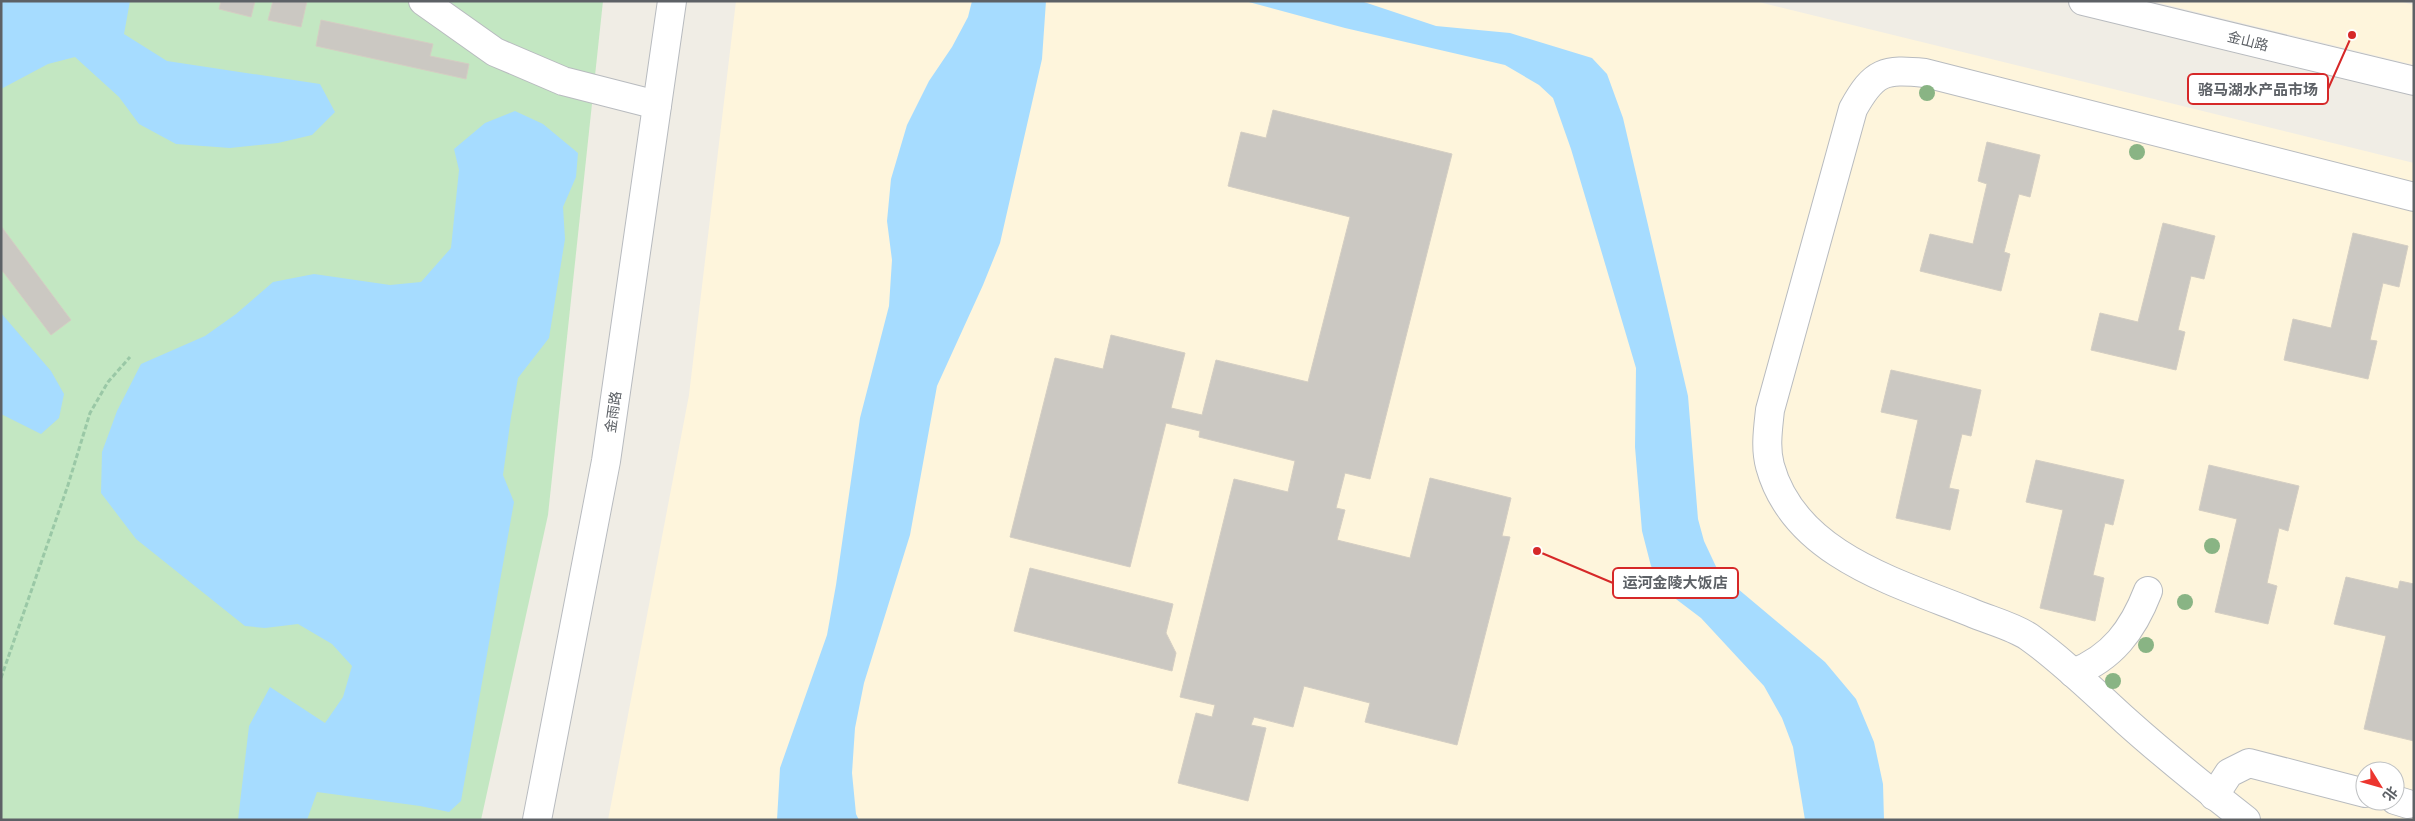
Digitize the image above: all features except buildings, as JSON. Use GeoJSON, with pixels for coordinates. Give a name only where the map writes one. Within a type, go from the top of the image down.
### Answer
{"type":"FeatureCollection","features":[{"type":"Feature","properties":{"kind":"street"},"geometry":{"type":"LineString","coordinates":[[423,1],[454,13],[495,52],[563,81],[657,105]]}},
{"type":"Feature","properties":{"kind":"street","name":"金雨路"},"geometry":{"type":"LineString","coordinates":[[537,820],[606,461],[672,1]]}},
{"type":"Feature","properties":{"kind":"street","name":"金山路"},"geometry":{"type":"LineString","coordinates":[[2083,1],[2414,81]]}},
{"type":"Feature","properties":{"kind":"street"},"geometry":{"type":"LineString","coordinates":[[2246,820],[2182,771],[2072,673],[2027,636],[1900,584],[1847,558],[1823,543],[1802,525],[1786,503],[1776,484],[1770,465],[1767,440],[1770,410],[1849,123],[1862,93],[1871,81],[1884,73],[1900,70],[1925,73],[2414,197]]}},
{"type":"Feature","properties":{"kind":"street"},"geometry":{"type":"LineString","coordinates":[[2072,673],[2092,666],[2119,642],[2140,611],[2148,591]]}},
{"type":"Feature","properties":{"kind":"street"},"geometry":{"type":"LineString","coordinates":[[2214,796],[2229,773],[2249,763],[2355,790]]}},
{"type":"Feature","properties":{"kind":"path"},"geometry":{"type":"LineString","coordinates":[[1,678],[68,485],[90,413],[108,382],[130,357]]}},
{"type":"Feature","properties":{"kind":"shaded area"},"geometry":{"type":"Polygon","coordinates":[[[736,1],[1755,1],[2414,163],[2414,820],[608,820],[689,395],[736,1]]]}},
{"type":"Feature","properties":{"kind":"shaded area"},"geometry":{"type":"Polygon","coordinates":[[[2151,1],[2399,1],[2414,5],[2414,65],[2151,1]]]}},
{"type":"Feature","properties":{"kind":"green space"},"geometry":{"type":"Polygon","coordinates":[[[1,1],[603,1],[548,515],[481,820],[1,820],[1,1]]]}},
{"type":"Feature","properties":{"kind":"water"},"geometry":{"type":"Polygon","coordinates":[[[1,1],[130,1],[124,34],[167,61],[320,84],[335,112],[312,135],[278,143],[230,148],[176,144],[139,124],[119,97],[75,57],[48,64],[1,89],[1,1]]]}},
{"type":"Feature","properties":{"kind":"water"},"geometry":{"type":"Polygon","coordinates":[[[972,1],[1046,1],[1042,59],[1000,243],[937,386],[910,535],[864,683],[855,728],[852,773],[856,814],[859,820],[777,820],[780,768],[827,635],[860,418],[889,306],[892,260],[887,221],[891,179],[907,125],[929,81],[952,47],[968,17],[972,1]]]}},
{"type":"Feature","properties":{"kind":"water"},"geometry":{"type":"Polygon","coordinates":[[[1245,1],[1361,1],[1436,26],[1510,33],[1592,58],[1607,74],[1623,118],[1688,396],[1698,519],[1704,541],[1719,573],[1825,662],[1856,699],[1874,742],[1883,784],[1884,820],[1805,820],[1793,747],[1782,718],[1764,686],[1701,618],[1668,593],[1651,566],[1642,531],[1635,447],[1636,368],[1571,149],[1553,98],[1539,85],[1505,65],[1345,28],[1245,1]]]}},
{"type":"Feature","properties":{"kind":"water"},"geometry":{"type":"Polygon","coordinates":[[[515,111],[543,124],[578,153],[576,177],[563,207],[565,239],[549,338],[518,378],[503,475],[514,502],[461,801],[449,812],[420,806],[317,792],[307,820],[238,820],[249,726],[270,687],[325,723],[343,697],[352,666],[332,644],[298,624],[265,628],[245,626],[136,539],[101,493],[102,452],[117,411],[141,364],[205,336],[236,314],[273,282],[314,274],[390,285],[421,282],[451,248],[459,170],[454,149],[485,123],[515,111]]]}},
{"type":"Feature","properties":{"kind":"water"},"geometry":{"type":"Polygon","coordinates":[[[1,313],[51,371],[64,394],[59,418],[41,434],[1,414],[1,313]]]}},
{"type":"Feature","properties":{"kind":"place","name":"骆马湖水产品市场"},"geometry":{"type":"Point","coordinates":[2352,35]}},
{"type":"Feature","properties":{"kind":"place","name":"运河金陵大饭店"},"geometry":{"type":"Point","coordinates":[1537,551]}}]}
